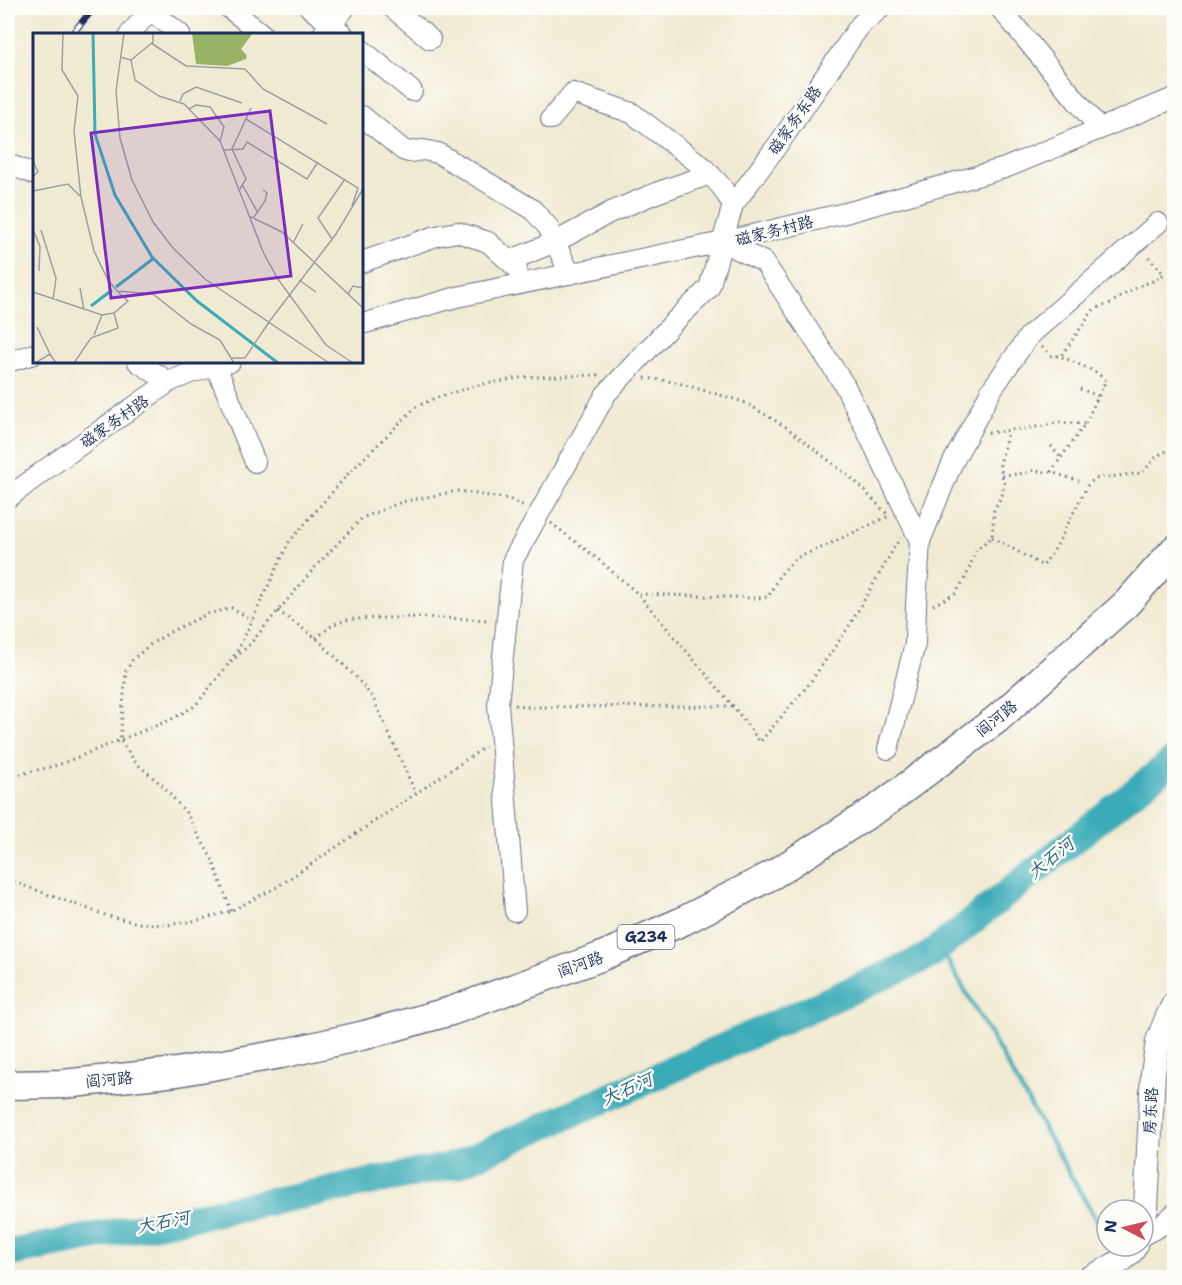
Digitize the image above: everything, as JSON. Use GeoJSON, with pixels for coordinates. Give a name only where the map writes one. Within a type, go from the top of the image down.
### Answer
{"type":"FeatureCollection","features":[{"type":"Feature","properties":{"kind":"highway","name":"阎河路"},"geometry":{"type":"LineString","coordinates":[[8,1085],[63,1084],[177,1072],[281,1054],[365,1035],[451,1011],[600,957],[683,921],[774,874],[881,806],[997,719],[1126,604],[1174,550]]}},
{"type":"Feature","properties":{"kind":"main road","name":"房东路"},"geometry":{"type":"LineString","coordinates":[[1147,1198],[1153,1073],[1158,1041],[1174,1004]]}},
{"type":"Feature","properties":{"kind":"main road"},"geometry":{"type":"LineString","coordinates":[[1097,1275],[1119,1258]]}},
{"type":"Feature","properties":{"kind":"street"},"geometry":{"type":"LineString","coordinates":[[229,8],[261,33]]}},
{"type":"Feature","properties":{"kind":"street"},"geometry":{"type":"LineString","coordinates":[[310,8],[333,31],[345,8]]}},
{"type":"Feature","properties":{"kind":"street"},"geometry":{"type":"LineString","coordinates":[[393,8],[430,39]]}},
{"type":"Feature","properties":{"kind":"street","name":"磁家务东路"},"geometry":{"type":"LineString","coordinates":[[515,911],[498,704],[513,560],[606,394],[709,288],[733,205],[782,139],[861,24],[881,8]]}},
{"type":"Feature","properties":{"kind":"street"},"geometry":{"type":"LineString","coordinates":[[1000,8],[1100,129]]}},
{"type":"Feature","properties":{"kind":"street"},"geometry":{"type":"LineString","coordinates":[[131,33],[151,9],[179,33]]}},
{"type":"Feature","properties":{"kind":"street"},"geometry":{"type":"LineString","coordinates":[[363,51],[412,91]]}},
{"type":"Feature","properties":{"kind":"street"},"geometry":{"type":"LineString","coordinates":[[551,119],[573,93],[632,113],[702,166],[721,186],[733,205]]}},
{"type":"Feature","properties":{"kind":"street","name":"磁家务村路"},"geometry":{"type":"LineString","coordinates":[[363,324],[458,297],[723,242],[849,212],[1005,168],[1174,98]]}},
{"type":"Feature","properties":{"kind":"street"},"geometry":{"type":"LineString","coordinates":[[363,117],[403,150],[438,153],[532,209],[549,227],[570,274]]}},
{"type":"Feature","properties":{"kind":"street"},"geometry":{"type":"LineString","coordinates":[[8,164],[33,174]]}},
{"type":"Feature","properties":{"kind":"street"},"geometry":{"type":"LineString","coordinates":[[509,261],[555,242],[611,212],[710,174]]}},
{"type":"Feature","properties":{"kind":"street"},"geometry":{"type":"LineString","coordinates":[[888,748],[915,644],[920,541],[952,464],[992,389],[1029,336],[1158,223]]}},
{"type":"Feature","properties":{"kind":"street"},"geometry":{"type":"LineString","coordinates":[[363,262],[436,236],[457,232],[488,242],[532,281]]}},
{"type":"Feature","properties":{"kind":"street"},"geometry":{"type":"LineString","coordinates":[[723,242],[764,262],[845,386],[920,541]]}},
{"type":"Feature","properties":{"kind":"street"},"geometry":{"type":"LineString","coordinates":[[8,362],[33,354]]}},
{"type":"Feature","properties":{"kind":"street"},"geometry":{"type":"LineString","coordinates":[[140,363],[169,382]]}},
{"type":"Feature","properties":{"kind":"street"},"geometry":{"type":"LineString","coordinates":[[223,364],[255,462]]}},
{"type":"Feature","properties":{"kind":"street","name":"磁家务村路"},"geometry":{"type":"LineString","coordinates":[[8,498],[169,382],[190,373],[223,364]]}},
{"type":"Feature","properties":{"kind":"street"},"geometry":{"type":"LineString","coordinates":[[1155,1230],[1174,1214]]}},
{"type":"Feature","properties":{"kind":"path"},"geometry":{"type":"LineString","coordinates":[[1061,356],[1094,309],[1109,304],[1164,274],[1136,242]]}},
{"type":"Feature","properties":{"kind":"path"},"geometry":{"type":"LineString","coordinates":[[1029,336],[1052,356],[1061,356],[1094,370],[1106,380],[1085,424],[1051,472]]}},
{"type":"Feature","properties":{"kind":"path"},"geometry":{"type":"LineString","coordinates":[[8,777],[58,765],[170,720],[195,706],[239,648],[289,542],[348,474],[416,407],[435,398],[474,386],[525,377],[624,375],[675,382],[744,402],[786,427],[855,481],[889,516],[796,558],[779,576],[768,597],[638,594]]}},
{"type":"Feature","properties":{"kind":"path"},"geometry":{"type":"LineString","coordinates":[[1080,389],[1098,396]]}},
{"type":"Feature","properties":{"kind":"path"},"geometry":{"type":"LineString","coordinates":[[968,434],[1008,431],[1058,422],[1085,424]]}},
{"type":"Feature","properties":{"kind":"path"},"geometry":{"type":"LineString","coordinates":[[915,614],[955,594],[966,577],[976,550],[992,537],[994,510],[1002,495],[1004,483],[1000,465],[1008,431]]}},
{"type":"Feature","properties":{"kind":"path"},"geometry":{"type":"LineString","coordinates":[[1050,446],[1061,458]]}},
{"type":"Feature","properties":{"kind":"path"},"geometry":{"type":"LineString","coordinates":[[992,537],[1043,566],[1056,547],[1086,486],[1094,479],[1142,473],[1157,456],[1174,447]]}},
{"type":"Feature","properties":{"kind":"path"},"geometry":{"type":"LineString","coordinates":[[1002,475],[1032,471],[1051,472],[1079,481]]}},
{"type":"Feature","properties":{"kind":"path"},"geometry":{"type":"LineString","coordinates":[[227,666],[249,645],[317,565],[362,518],[402,502],[457,490],[509,499],[539,513],[598,559],[638,594],[733,706],[760,742],[809,684],[848,628],[904,532],[920,541]]}},
{"type":"Feature","properties":{"kind":"path"},"geometry":{"type":"LineString","coordinates":[[231,911],[213,861],[187,814],[163,786],[136,763],[120,740],[126,671],[133,659],[172,631],[207,614],[232,608],[252,620]]}},
{"type":"Feature","properties":{"kind":"path"},"geometry":{"type":"LineString","coordinates":[[278,611],[316,638],[355,676],[373,698],[416,794]]}},
{"type":"Feature","properties":{"kind":"path"},"geometry":{"type":"LineString","coordinates":[[316,638],[334,624],[350,620],[418,617],[507,621]]}},
{"type":"Feature","properties":{"kind":"path"},"geometry":{"type":"LineString","coordinates":[[498,704],[733,706]]}},
{"type":"Feature","properties":{"kind":"path"},"geometry":{"type":"LineString","coordinates":[[8,880],[105,915],[138,923],[167,925],[199,920],[231,911],[277,887],[501,737]]}},
{"type":"Feature","properties":{"kind":"waterway","name":"大石河"},"geometry":{"type":"LineString","coordinates":[[8,1251],[15,1252],[456,1165],[927,957],[1174,760]]}},
{"type":"Feature","properties":{"kind":"waterway"},"geometry":{"type":"LineString","coordinates":[[940,947],[1095,1218]]}},
{"type":"Feature","properties":{"kind":"waterway"},"geometry":{"type":"LineString","coordinates":[[1123,1267],[1129,1278]]}},
{"type":"Feature","properties":{"kind":"railway"},"geometry":{"type":"LineString","coordinates":[[73,33],[94,8]]}}]}
